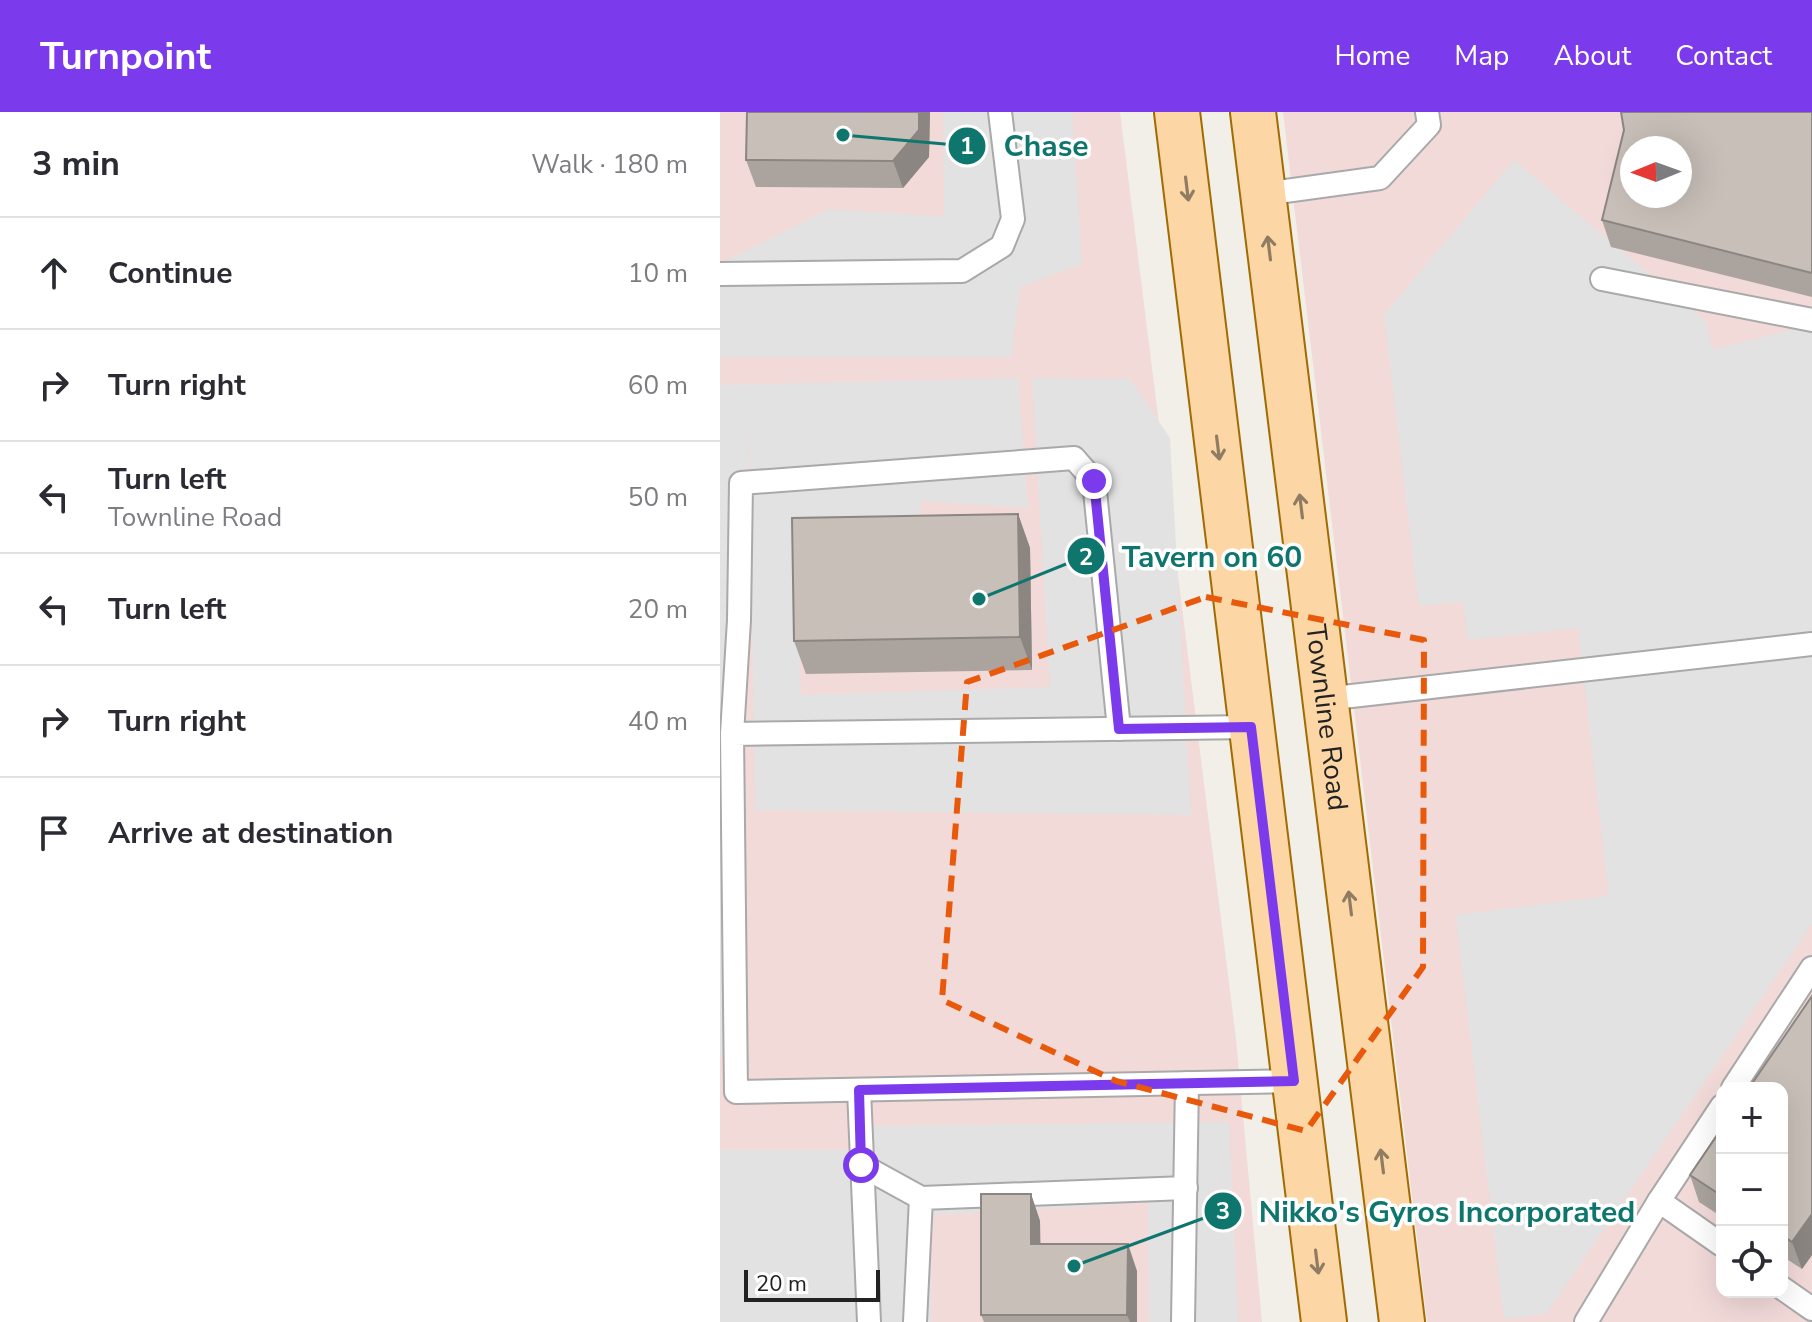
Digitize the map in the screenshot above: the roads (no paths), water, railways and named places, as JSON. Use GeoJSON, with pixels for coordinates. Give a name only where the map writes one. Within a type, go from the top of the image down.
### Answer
{"type":"FeatureCollection","features":[{"type":"Feature","properties":{"kind":"main road"},"geometry":{"type":"LineString","coordinates":[[1177,112],[1324,1322]]}},
{"type":"Feature","properties":{"kind":"main road","name":"Townline Road"},"geometry":{"type":"LineString","coordinates":[[1253,112],[1402,1322]]}},
{"type":"Feature","properties":{"kind":"lane"},"geometry":{"type":"LineString","coordinates":[[720,274],[962,271],[1002,246],[1013,219],[1000,112]]}},
{"type":"Feature","properties":{"kind":"lane"},"geometry":{"type":"LineString","coordinates":[[1263,194],[1380,178],[1429,125],[1427,112]]}},
{"type":"Feature","properties":{"kind":"lane"},"geometry":{"type":"LineString","coordinates":[[1602,279],[1812,320]]}},
{"type":"Feature","properties":{"kind":"lane"},"geometry":{"type":"LineString","coordinates":[[1119,729],[1094,481],[1074,458],[741,483],[739,620],[732,734],[728,1092],[1294,1081]]}},
{"type":"Feature","properties":{"kind":"lane"},"geometry":{"type":"LineString","coordinates":[[1325,699],[1812,644]]}},
{"type":"Feature","properties":{"kind":"lane"},"geometry":{"type":"LineString","coordinates":[[732,734],[1251,727]]}},
{"type":"Feature","properties":{"kind":"lane"},"geometry":{"type":"LineString","coordinates":[[1737,1082],[1812,968]]}},
{"type":"Feature","properties":{"kind":"lane"},"geometry":{"type":"LineString","coordinates":[[1183,1322],[1187,1083]]}},
{"type":"Feature","properties":{"kind":"lane"},"geometry":{"type":"LineString","coordinates":[[859,1090],[869,1322]]}},
{"type":"Feature","properties":{"kind":"lane"},"geometry":{"type":"LineString","coordinates":[[1586,1322],[1659,1201],[1716,1115]]}},
{"type":"Feature","properties":{"kind":"lane"},"geometry":{"type":"LineString","coordinates":[[861,1165],[921,1198],[1186,1188]]}},
{"type":"Feature","properties":{"kind":"lane"},"geometry":{"type":"LineString","coordinates":[[915,1322],[921,1198]]}},
{"type":"Feature","properties":{"kind":"lane"},"geometry":{"type":"LineString","coordinates":[[1659,1201],[1716,1241]]}},
{"type":"Feature","properties":{"kind":"lane"},"geometry":{"type":"LineString","coordinates":[[1788,1292],[1812,1309]]}},
{"type":"Feature","properties":{"kind":"place","name":"Chase"},"geometry":{"type":"Point","coordinates":[843,135]}},
{"type":"Feature","properties":{"kind":"place","name":"Tavern on 60"},"geometry":{"type":"Point","coordinates":[979,599]}},
{"type":"Feature","properties":{"kind":"place","name":"Nikko's Gyros Incorporated"},"geometry":{"type":"Point","coordinates":[1074,1266]}}]}
